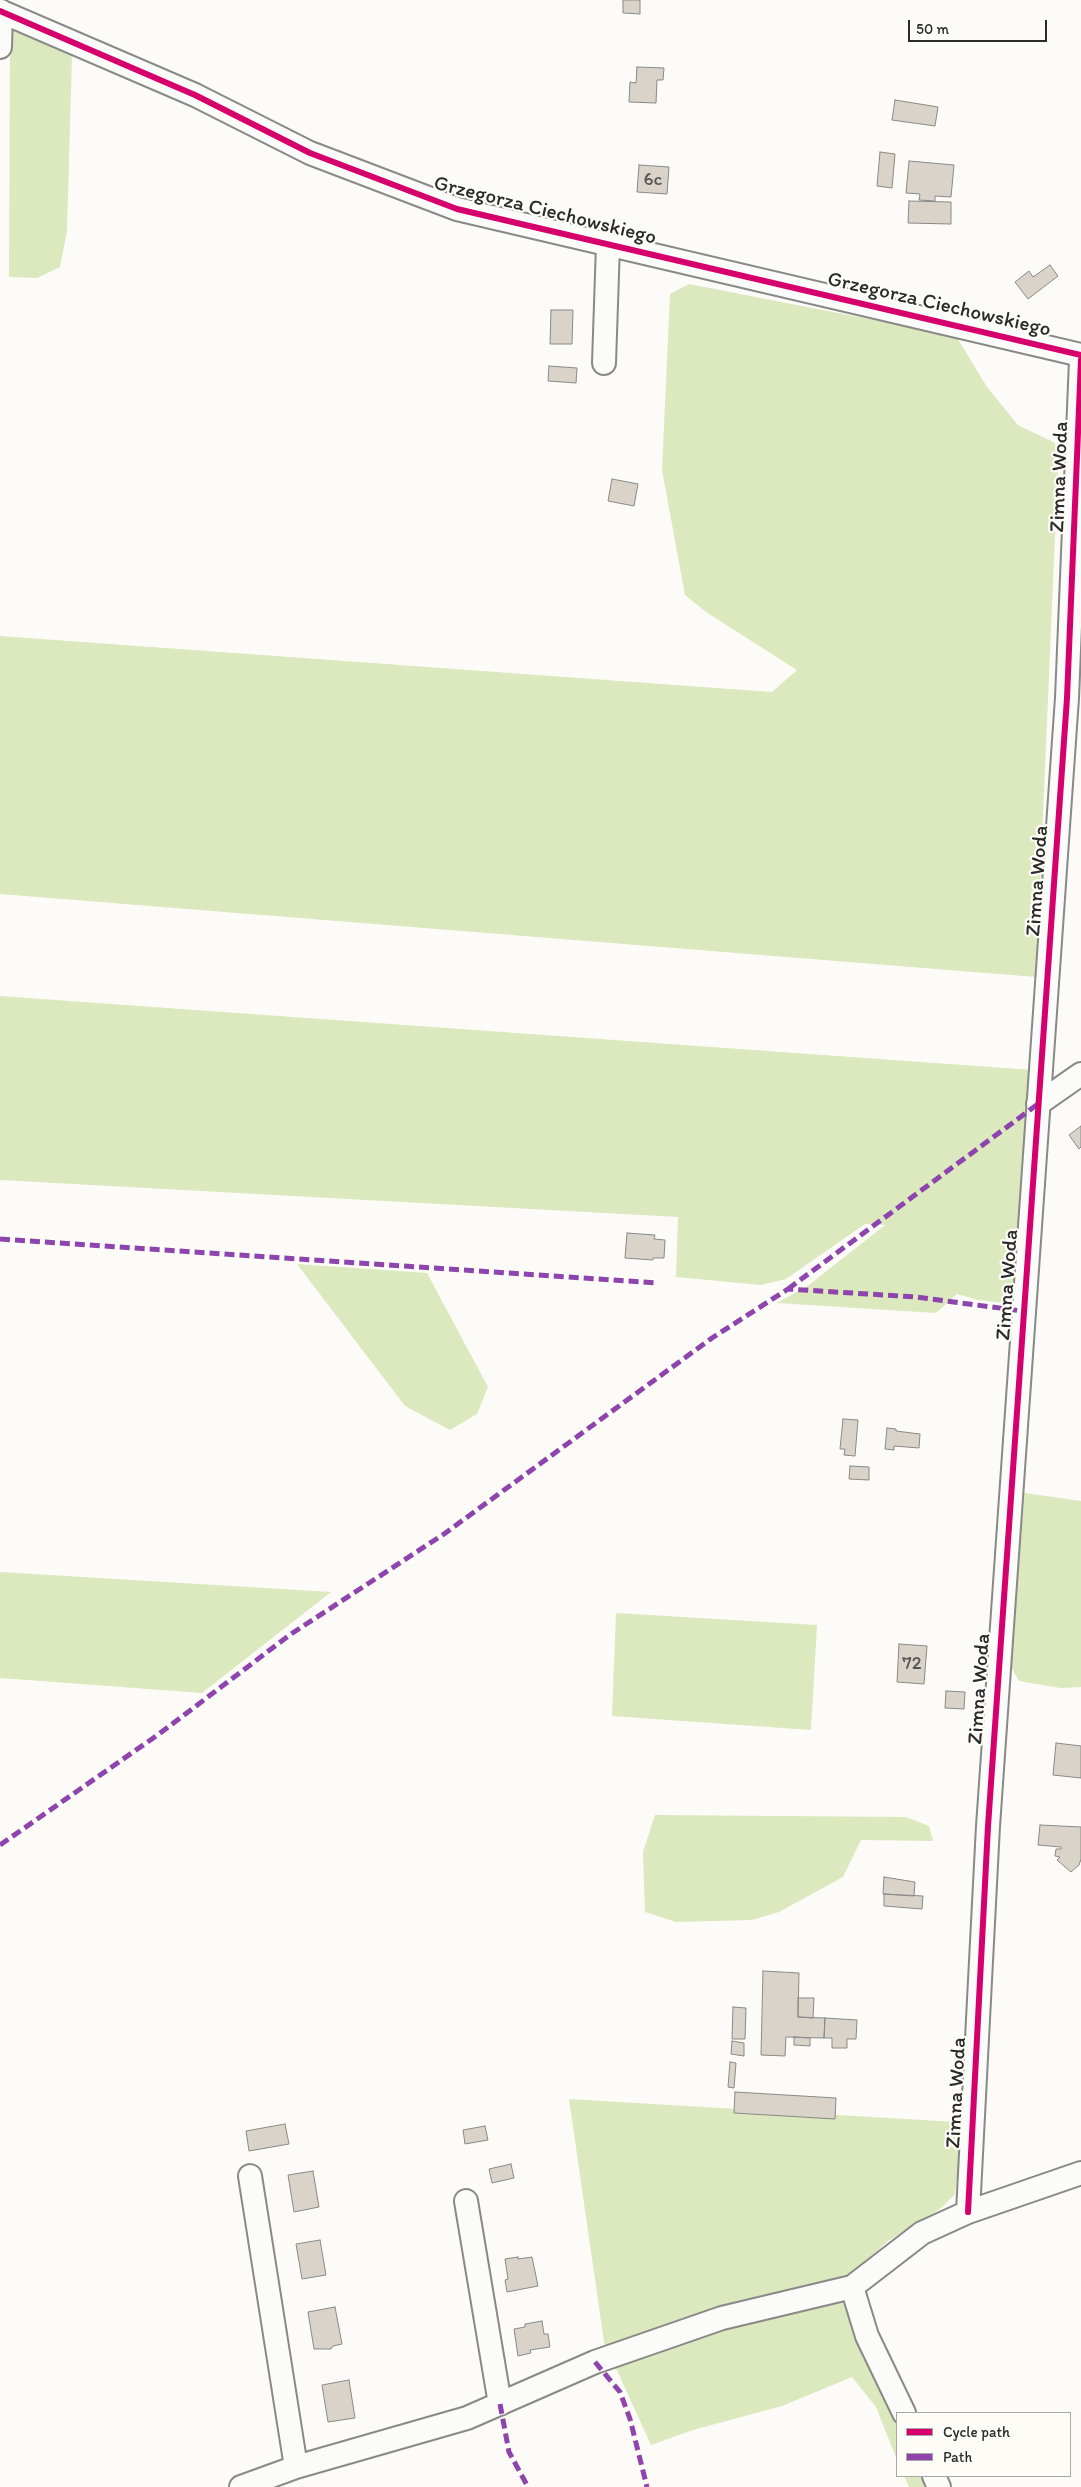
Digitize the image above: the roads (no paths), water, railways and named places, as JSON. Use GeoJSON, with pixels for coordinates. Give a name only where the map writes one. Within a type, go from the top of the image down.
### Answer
{"type":"FeatureCollection","features":[{"type":"Feature","properties":{"kind":"street"},"geometry":{"type":"LineString","coordinates":[[0,11],[0,47]]}},
{"type":"Feature","properties":{"kind":"street","name":"Grzegorza Ciechowskiego"},"geometry":{"type":"LineString","coordinates":[[0,11],[195,95],[310,153],[415,195],[503,221],[1081,355]]}},
{"type":"Feature","properties":{"kind":"street"},"geometry":{"type":"LineString","coordinates":[[604,363],[608,245]]}},
{"type":"Feature","properties":{"kind":"street","name":"Zimna Woda"},"geometry":{"type":"LineString","coordinates":[[968,2212],[988,1816],[1067,698],[1081,360]]}},
{"type":"Feature","properties":{"kind":"street"},"geometry":{"type":"LineString","coordinates":[[1038,1104],[1081,1074]]}},
{"type":"Feature","properties":{"kind":"street"},"geometry":{"type":"LineString","coordinates":[[241,2487],[296,2467],[439,2426],[500,2404],[594,2362],[722,2318],[852,2287],[922,2233],[968,2212],[1081,2173]]}},
{"type":"Feature","properties":{"kind":"street"},"geometry":{"type":"LineString","coordinates":[[250,2176],[296,2467]]}},
{"type":"Feature","properties":{"kind":"street"},"geometry":{"type":"LineString","coordinates":[[466,2201],[500,2404]]}},
{"type":"Feature","properties":{"kind":"street"},"geometry":{"type":"LineString","coordinates":[[852,2287],[867,2336],[904,2412]]}}]}
